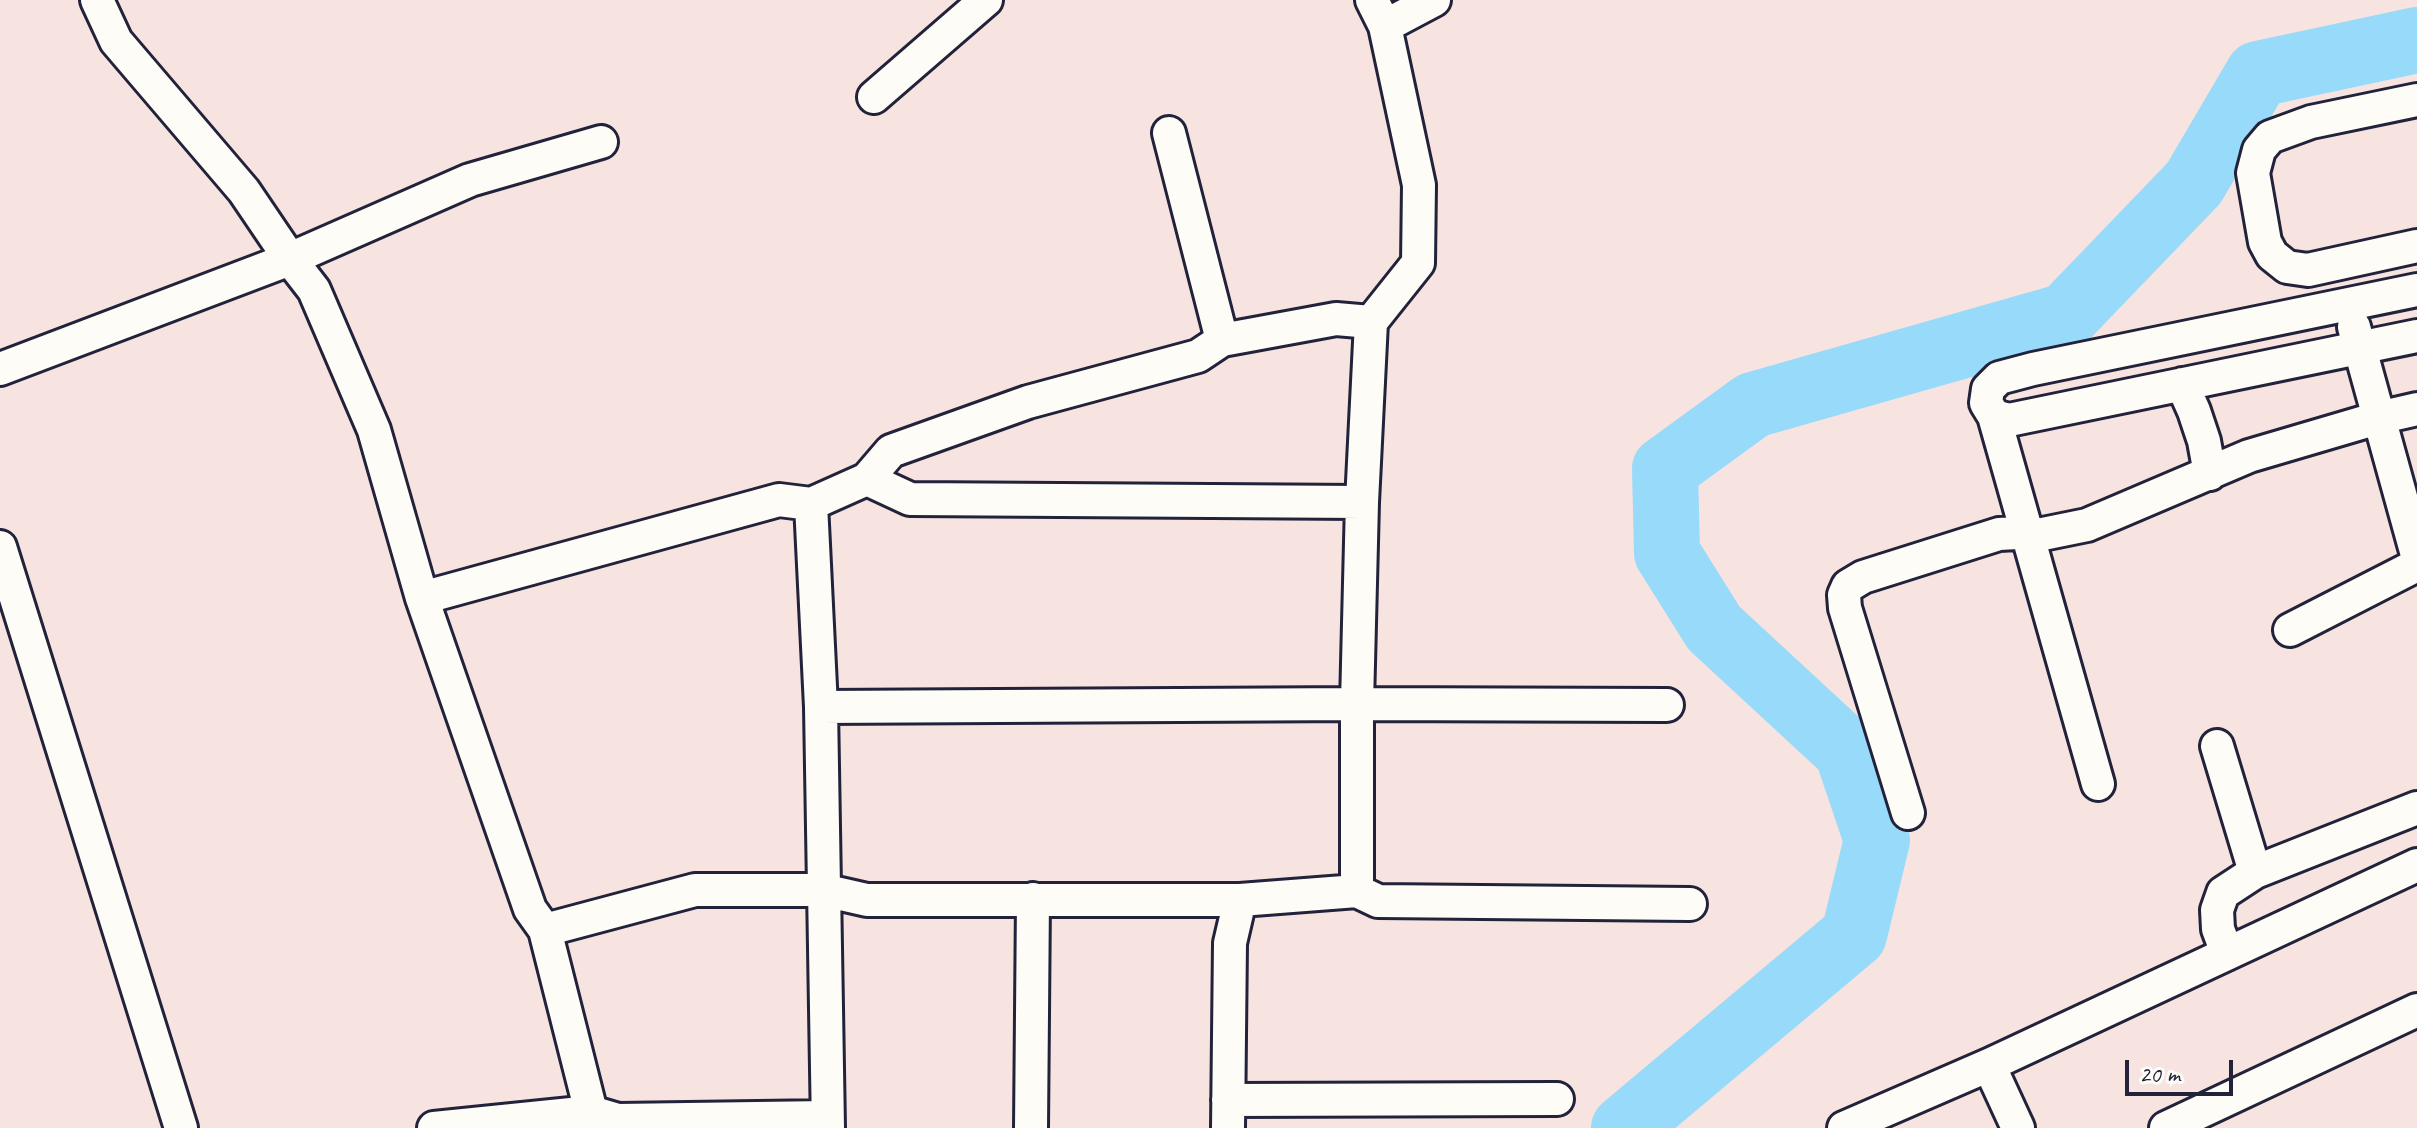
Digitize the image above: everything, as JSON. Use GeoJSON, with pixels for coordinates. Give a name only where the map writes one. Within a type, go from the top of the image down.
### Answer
{"type":"FeatureCollection","features":[{"type":"Feature","properties":{"kind":"street"},"geometry":{"type":"LineString","coordinates":[[97,0],[116,41],[244,191],[314,290],[374,430],[422,598],[530,909],[545,930],[591,1112]]}},
{"type":"Feature","properties":{"kind":"street"},"geometry":{"type":"LineString","coordinates":[[874,97],[986,0]]}},
{"type":"Feature","properties":{"kind":"street"},"geometry":{"type":"LineString","coordinates":[[1357,891],[1357,704],[1362,502],[1371,322],[1418,263],[1419,185],[1378,13],[1434,0]]}},
{"type":"Feature","properties":{"kind":"street"},"geometry":{"type":"LineString","coordinates":[[2417,100],[2311,122],[2270,137],[2259,150],[2253,173],[2265,242],[2272,255],[2287,267],[2308,270],[2417,246]]}},
{"type":"Feature","properties":{"kind":"street"},"geometry":{"type":"LineString","coordinates":[[1169,133],[1222,340]]}},
{"type":"Feature","properties":{"kind":"street"},"geometry":{"type":"LineString","coordinates":[[0,369],[290,259],[470,180],[601,142]]}},
{"type":"Feature","properties":{"kind":"street"},"geometry":{"type":"LineString","coordinates":[[2098,784],[1994,416],[1986,403],[1988,389],[1999,378],[2033,369],[2417,290]]}},
{"type":"Feature","properties":{"kind":"street"},"geometry":{"type":"LineString","coordinates":[[2349,304],[2417,555]]}},
{"type":"Feature","properties":{"kind":"street"},"geometry":{"type":"LineString","coordinates":[[422,598],[779,500],[811,504],[867,479],[891,451],[1028,402],[1198,356],[1222,340],[1336,319],[1371,322]]}},
{"type":"Feature","properties":{"kind":"street"},"geometry":{"type":"LineString","coordinates":[[1994,416],[2009,420],[2417,336]]}},
{"type":"Feature","properties":{"kind":"street"},"geometry":{"type":"LineString","coordinates":[[2182,384],[2204,441],[2210,474]]}},
{"type":"Feature","properties":{"kind":"street"},"geometry":{"type":"LineString","coordinates":[[1908,813],[1845,608],[1844,595],[1848,586],[1863,577],[1999,534],[2017,533],[2028,537],[2087,525],[2249,456],[2417,409]]}},
{"type":"Feature","properties":{"kind":"street"},"geometry":{"type":"LineString","coordinates":[[867,479],[910,499],[1362,502]]}},
{"type":"Feature","properties":{"kind":"street"},"geometry":{"type":"LineString","coordinates":[[434,1128],[591,1112],[618,1120],[828,1122],[821,707],[811,504]]}},
{"type":"Feature","properties":{"kind":"street"},"geometry":{"type":"LineString","coordinates":[[0,547],[181,1128]]}},
{"type":"Feature","properties":{"kind":"street"},"geometry":{"type":"LineString","coordinates":[[2290,630],[2417,565]]}},
{"type":"Feature","properties":{"kind":"street"},"geometry":{"type":"LineString","coordinates":[[821,707],[1667,705]]}},
{"type":"Feature","properties":{"kind":"street"},"geometry":{"type":"LineString","coordinates":[[2217,746],[2255,872]]}},
{"type":"Feature","properties":{"kind":"street"},"geometry":{"type":"LineString","coordinates":[[2227,953],[2218,929],[2217,910],[2223,893],[2255,872],[2417,808]]}},
{"type":"Feature","properties":{"kind":"street"},"geometry":{"type":"LineString","coordinates":[[1844,1128],[1989,1065],[2417,865]]}},
{"type":"Feature","properties":{"kind":"street"},"geometry":{"type":"LineString","coordinates":[[545,930],[695,890],[823,890],[867,900],[1240,900],[1357,891],[1378,901],[1690,904]]}},
{"type":"Feature","properties":{"kind":"street"},"geometry":{"type":"LineString","coordinates":[[1031,1128],[1033,899]]}},
{"type":"Feature","properties":{"kind":"street"},"geometry":{"type":"LineString","coordinates":[[1240,900],[1230,943],[1228,1114],[1557,1099]]}},
{"type":"Feature","properties":{"kind":"street"},"geometry":{"type":"LineString","coordinates":[[2166,1128],[2417,1010]]}},
{"type":"Feature","properties":{"kind":"street"},"geometry":{"type":"LineString","coordinates":[[1989,1065],[2018,1128]]}},
{"type":"Feature","properties":{"kind":"waterway"},"geometry":{"type":"LineString","coordinates":[[1624,1128],[1854,935],[1877,840],[1847,751],[1714,628],[1667,553],[1665,469],[1753,405],[2066,316],[2194,183],[2258,74],[2417,40]]}}]}
